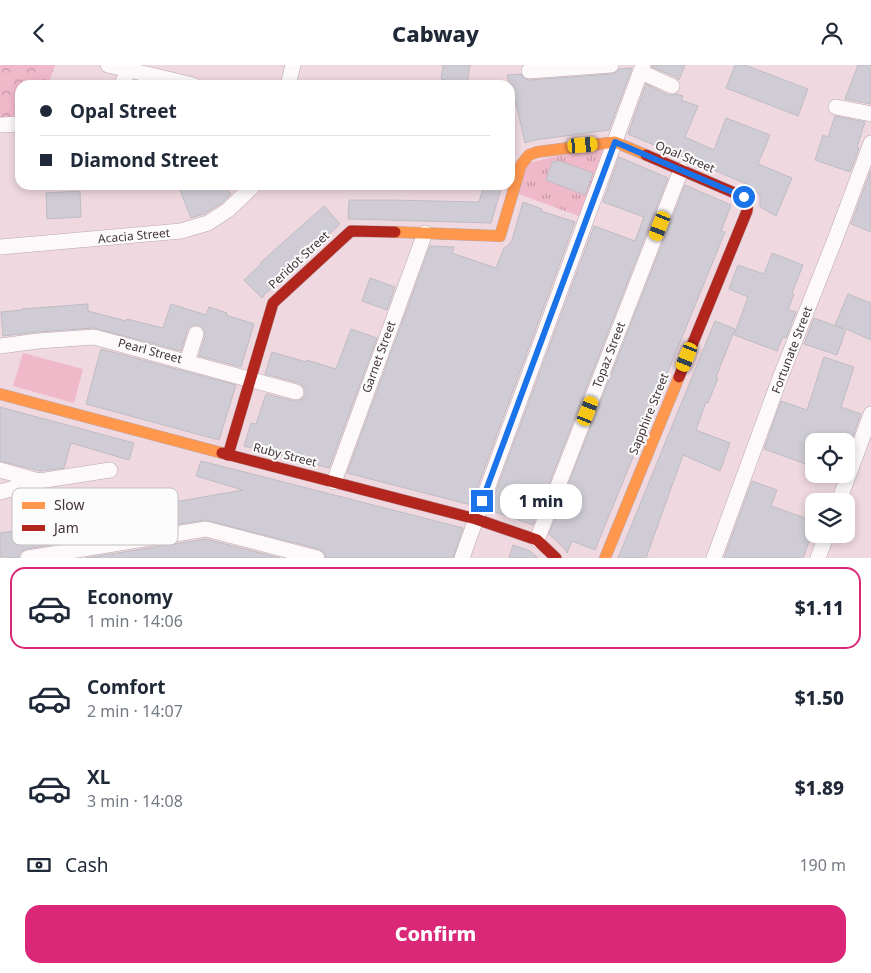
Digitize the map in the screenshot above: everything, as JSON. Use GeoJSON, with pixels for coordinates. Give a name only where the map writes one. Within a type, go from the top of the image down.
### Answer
{"type":"FeatureCollection","features":[{"type":"Feature","properties":{"kind":"street"},"geometry":{"type":"LineString","coordinates":[[108,65],[173,80]]}},
{"type":"Feature","properties":{"kind":"street"},"geometry":{"type":"LineString","coordinates":[[289,80],[293,65]]}},
{"type":"Feature","properties":{"kind":"street"},"geometry":{"type":"LineString","coordinates":[[529,71],[612,65]]}},
{"type":"Feature","properties":{"kind":"street"},"geometry":{"type":"LineString","coordinates":[[462,558],[642,68],[672,86]]}},
{"type":"Feature","properties":{"kind":"street"},"geometry":{"type":"LineString","coordinates":[[124,80],[128,69]]}},
{"type":"Feature","properties":{"kind":"street"},"geometry":{"type":"LineString","coordinates":[[836,107],[871,114]]}},
{"type":"Feature","properties":{"kind":"street"},"geometry":{"type":"LineString","coordinates":[[0,125],[15,124]]}},
{"type":"Feature","properties":{"kind":"street","name":"Opal Street"},"geometry":{"type":"LineString","coordinates":[[615,142],[744,197]]}},
{"type":"Feature","properties":{"kind":"street","name":"Peridot Street"},"geometry":{"type":"LineString","coordinates":[[515,183],[520,165],[529,155],[570,147],[615,142]]}},
{"type":"Feature","properties":{"kind":"street","name":"Fortunate Street"},"geometry":{"type":"LineString","coordinates":[[714,558],[780,378],[871,143]]}},
{"type":"Feature","properties":{"kind":"street","name":"Topaz Street"},"geometry":{"type":"LineString","coordinates":[[537,540],[681,170]]}},
{"type":"Feature","properties":{"kind":"street","name":"Acacia Street"},"geometry":{"type":"LineString","coordinates":[[0,247],[181,231],[208,223],[228,210],[249,190]]}},
{"type":"Feature","properties":{"kind":"street","name":"Peridot Street"},"geometry":{"type":"LineString","coordinates":[[228,455],[273,303],[351,231],[500,236],[513,190]]}},
{"type":"Feature","properties":{"kind":"street","name":"Sapphire Street"},"geometry":{"type":"LineString","coordinates":[[605,558],[747,211],[748,201],[744,197]]}},
{"type":"Feature","properties":{"kind":"street","name":"Garnet Street"},"geometry":{"type":"LineString","coordinates":[[334,482],[425,233]]}},
{"type":"Feature","properties":{"kind":"street"},"geometry":{"type":"LineString","coordinates":[[187,362],[196,334]]}},
{"type":"Feature","properties":{"kind":"street","name":"Pearl Street"},"geometry":{"type":"LineString","coordinates":[[0,346],[94,337],[296,392]]}},
{"type":"Feature","properties":{"kind":"street","name":"Ruby Street"},"geometry":{"type":"LineString","coordinates":[[0,394],[476,519],[537,540],[556,558]]}},
{"type":"Feature","properties":{"kind":"street"},"geometry":{"type":"LineString","coordinates":[[842,493],[871,414]]}},
{"type":"Feature","properties":{"kind":"street"},"geometry":{"type":"LineString","coordinates":[[0,470],[39,481]]}},
{"type":"Feature","properties":{"kind":"street"},"geometry":{"type":"LineString","coordinates":[[14,488],[39,481],[110,470]]}},
{"type":"Feature","properties":{"kind":"street"},"geometry":{"type":"LineString","coordinates":[[178,534],[206,529],[316,558]]}},
{"type":"Feature","properties":{"kind":"street"},"geometry":{"type":"LineString","coordinates":[[818,558],[824,543]]}},
{"type":"Feature","properties":{"kind":"street"},"geometry":{"type":"LineString","coordinates":[[28,558],[108,545]]}},
{"type":"Feature","properties":{"kind":"green space"},"geometry":{"type":"Polygon","coordinates":[[[0,65],[55,65],[50,80],[15,80],[15,120],[0,121],[0,65]]]}},
{"type":"Feature","properties":{"kind":"green space"},"geometry":{"type":"Polygon","coordinates":[[[611,142],[584,218],[513,192],[521,165],[611,142]]]}},
{"type":"Feature","properties":{"kind":"green space"},"geometry":{"type":"Polygon","coordinates":[[[23,353],[83,369],[74,403],[13,386],[23,353]]]}},
{"type":"Feature","properties":{"kind":"building"},"geometry":{"type":"Polygon","coordinates":[[[443,65],[470,65],[468,80],[441,79],[443,65]]]}},
{"type":"Feature","properties":{"kind":"building"},"geometry":{"type":"Polygon","coordinates":[[[652,65],[685,65],[679,80],[652,67],[652,65]]]}},
{"type":"Feature","properties":{"kind":"building"},"geometry":{"type":"Polygon","coordinates":[[[735,65],[745,65],[808,89],[798,116],[726,88],[735,65]]]}},
{"type":"Feature","properties":{"kind":"building"},"geometry":{"type":"Polygon","coordinates":[[[858,65],[871,65],[871,104],[845,99],[858,65]]]}},
{"type":"Feature","properties":{"kind":"building"},"geometry":{"type":"Polygon","coordinates":[[[632,68],[609,130],[525,143],[515,102],[515,80],[508,80],[507,75],[521,74],[525,79],[530,80],[612,74],[619,69],[632,68]]]}},
{"type":"Feature","properties":{"kind":"building"},"geometry":{"type":"Polygon","coordinates":[[[646,84],[668,95],[677,94],[683,96],[681,100],[698,106],[685,137],[714,150],[726,118],[770,135],[758,164],[792,178],[776,216],[760,207],[760,196],[749,185],[628,134],[646,84]]]}},
{"type":"Feature","properties":{"kind":"building"},"geometry":{"type":"Polygon","coordinates":[[[835,116],[865,122],[857,147],[859,148],[850,172],[815,160],[823,135],[828,137],[835,116]]]}},
{"type":"Feature","properties":{"kind":"building"},"geometry":{"type":"Polygon","coordinates":[[[619,157],[668,178],[533,525],[489,510],[594,226],[635,241],[644,217],[603,202],[619,157]]]}},
{"type":"Feature","properties":{"kind":"building"},"geometry":{"type":"Polygon","coordinates":[[[560,161],[593,173],[585,195],[546,180],[552,162],[560,161]]]}},
{"type":"Feature","properties":{"kind":"building"},"geometry":{"type":"Polygon","coordinates":[[[871,170],[871,232],[851,224],[871,170]]]}},
{"type":"Feature","properties":{"kind":"building"},"geometry":{"type":"Polygon","coordinates":[[[685,185],[731,205],[721,231],[725,232],[595,550],[572,541],[567,553],[549,534],[685,185]]]}},
{"type":"Feature","properties":{"kind":"building"},"geometry":{"type":"Polygon","coordinates":[[[180,190],[227,190],[231,194],[222,203],[204,214],[191,218],[180,190]]]}},
{"type":"Feature","properties":{"kind":"building"},"geometry":{"type":"Polygon","coordinates":[[[483,190],[501,190],[491,223],[348,219],[349,200],[479,202],[483,190]]]}},
{"type":"Feature","properties":{"kind":"building"},"geometry":{"type":"Polygon","coordinates":[[[80,191],[81,217],[47,219],[46,193],[80,191]]]}},
{"type":"Feature","properties":{"kind":"building"},"geometry":{"type":"Polygon","coordinates":[[[523,202],[542,209],[541,211],[575,222],[471,505],[347,473],[430,246],[454,247],[452,253],[496,268],[504,248],[512,240],[523,202]]]}},
{"type":"Feature","properties":{"kind":"building"},"geometry":{"type":"Polygon","coordinates":[[[324,206],[340,224],[262,298],[244,280],[260,263],[324,206]]]}},
{"type":"Feature","properties":{"kind":"building"},"geometry":{"type":"Polygon","coordinates":[[[772,253],[803,265],[792,293],[794,294],[788,310],[796,312],[786,338],[783,337],[777,351],[734,335],[748,297],[729,289],[738,265],[764,274],[772,253]]]}},
{"type":"Feature","properties":{"kind":"building"},"geometry":{"type":"Polygon","coordinates":[[[370,278],[395,287],[387,310],[362,301],[370,278]]]}},
{"type":"Feature","properties":{"kind":"building"},"geometry":{"type":"Polygon","coordinates":[[[848,294],[871,303],[871,340],[846,329],[837,355],[804,344],[814,318],[844,329],[835,325],[848,294]]]}},
{"type":"Feature","properties":{"kind":"building"},"geometry":{"type":"Polygon","coordinates":[[[88,304],[88,311],[163,328],[171,304],[206,315],[209,307],[254,324],[241,367],[199,356],[205,333],[203,327],[198,325],[189,327],[181,351],[94,328],[3,336],[1,312],[88,304]]]}},
{"type":"Feature","properties":{"kind":"building"},"geometry":{"type":"Polygon","coordinates":[[[715,321],[735,329],[716,377],[718,378],[708,403],[706,402],[696,430],[730,443],[720,471],[683,455],[646,558],[618,558],[715,321]]]}},
{"type":"Feature","properties":{"kind":"building"},"geometry":{"type":"Polygon","coordinates":[[[351,329],[377,338],[329,468],[244,446],[251,423],[256,424],[266,394],[294,401],[302,399],[305,395],[305,389],[299,383],[265,374],[272,352],[336,369],[351,329]]]}},
{"type":"Feature","properties":{"kind":"building"},"geometry":{"type":"Polygon","coordinates":[[[101,349],[236,385],[219,440],[86,404],[101,349]]]}},
{"type":"Feature","properties":{"kind":"building"},"geometry":{"type":"Polygon","coordinates":[[[824,357],[854,367],[841,407],[861,414],[854,433],[805,433],[805,464],[764,449],[781,401],[807,410],[824,357]]]}},
{"type":"Feature","properties":{"kind":"building"},"geometry":{"type":"Polygon","coordinates":[[[0,407],[134,443],[129,460],[71,443],[64,468],[40,471],[0,461],[0,407]]]}},
{"type":"Feature","properties":{"kind":"building"},"geometry":{"type":"Polygon","coordinates":[[[201,461],[463,528],[453,558],[326,558],[324,552],[319,549],[205,520],[178,524],[178,501],[243,490],[196,476],[201,461]]]}},
{"type":"Feature","properties":{"kind":"building"},"geometry":{"type":"Polygon","coordinates":[[[752,481],[777,490],[771,506],[805,518],[805,543],[808,543],[803,558],[724,558],[752,481]]]}},
{"type":"Feature","properties":{"kind":"building"},"geometry":{"type":"Polygon","coordinates":[[[12,531],[12,545],[51,545],[26,549],[19,554],[19,558],[0,557],[0,533],[12,531]]]}},
{"type":"Feature","properties":{"kind":"building"},"geometry":{"type":"Polygon","coordinates":[[[206,539],[280,558],[86,558],[178,545],[178,543],[206,539]]]}},
{"type":"Feature","properties":{"kind":"building"},"geometry":{"type":"Polygon","coordinates":[[[513,545],[530,551],[538,558],[509,558],[513,545]]]}},
{"type":"Feature","properties":{"kind":"traffic: slow"},"geometry":{"type":"LineString","coordinates":[[515,185],[521,165],[529,155],[537,152],[615,142],[646,155]]}},
{"type":"Feature","properties":{"kind":"traffic: slow"},"geometry":{"type":"LineString","coordinates":[[395,232],[500,236],[514,190]]}},
{"type":"Feature","properties":{"kind":"traffic: slow"},"geometry":{"type":"LineString","coordinates":[[605,558],[679,377]]}},
{"type":"Feature","properties":{"kind":"traffic: slow"},"geometry":{"type":"LineString","coordinates":[[0,394],[222,453]]}},
{"type":"Feature","properties":{"kind":"traffic: jam"},"geometry":{"type":"LineString","coordinates":[[646,155],[744,197],[748,201],[747,211],[679,377]]}},
{"type":"Feature","properties":{"kind":"traffic: jam"},"geometry":{"type":"LineString","coordinates":[[228,455],[273,303],[351,231],[395,232]]}},
{"type":"Feature","properties":{"kind":"traffic: jam"},"geometry":{"type":"LineString","coordinates":[[222,453],[476,519],[537,540],[556,558]]}},
{"type":"Feature","properties":{"kind":"route"},"geometry":{"type":"LineString","coordinates":[[482,501],[615,142],[744,197]]}}]}
